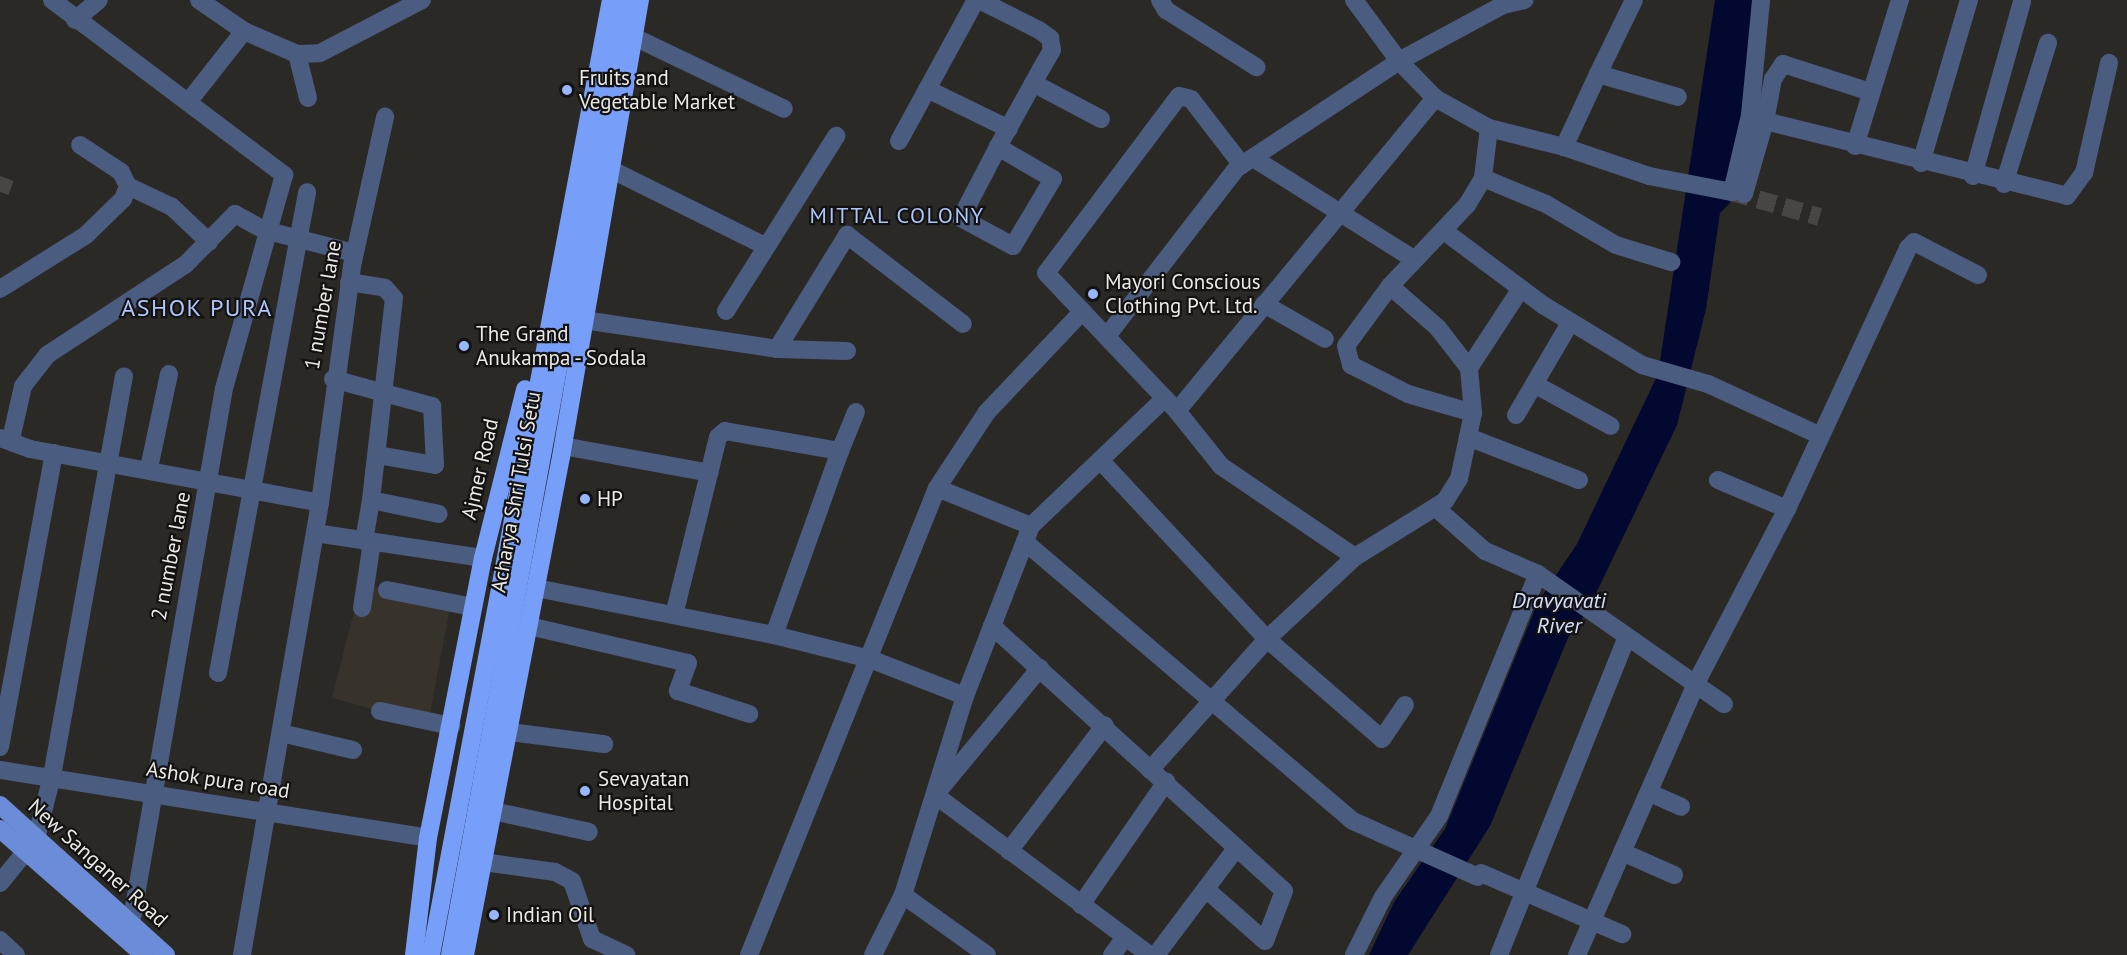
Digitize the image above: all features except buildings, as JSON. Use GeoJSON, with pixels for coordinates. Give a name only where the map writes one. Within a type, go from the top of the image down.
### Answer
{"type":"FeatureCollection","features":[{"type":"Feature","properties":{"kind":"highway","name":"Ajmer Road"},"geometry":{"type":"LineString","coordinates":[[414,955],[428,838],[483,558],[520,393],[534,388],[611,0]]}},
{"type":"Feature","properties":{"kind":"highway","name":"Acharya Shri Tulsi Setu"},"geometry":{"type":"LineString","coordinates":[[450,955],[626,0]]}},
{"type":"Feature","properties":{"kind":"highway"},"geometry":{"type":"LineString","coordinates":[[465,955],[510,732],[563,446],[640,0]]}},
{"type":"Feature","properties":{"kind":"highway","name":"Acharya Shri Tulsi Setu"},"geometry":{"type":"LineString","coordinates":[[431,955],[534,388]]}},
{"type":"Feature","properties":{"kind":"main road","name":"New Sanganer Road"},"geometry":{"type":"LineString","coordinates":[[0,805],[31,846],[144,955]]}},
{"type":"Feature","properties":{"kind":"main road","name":"New Sanganer Road"},"geometry":{"type":"LineString","coordinates":[[0,829],[31,846],[131,924],[166,955]]}},
{"type":"Feature","properties":{"kind":"street"},"geometry":{"type":"LineString","coordinates":[[52,0],[75,20],[189,101],[244,31]]}},
{"type":"Feature","properties":{"kind":"street"},"geometry":{"type":"LineString","coordinates":[[75,20],[99,0]]}},
{"type":"Feature","properties":{"kind":"street"},"geometry":{"type":"LineString","coordinates":[[199,0],[244,31],[297,54],[320,53],[422,0]]}},
{"type":"Feature","properties":{"kind":"street"},"geometry":{"type":"LineString","coordinates":[[899,141],[977,0],[1050,38],[1052,50],[998,147],[961,218],[1013,246],[1053,179],[998,147]]}},
{"type":"Feature","properties":{"kind":"street"},"geometry":{"type":"LineString","coordinates":[[1160,0],[1166,10],[1256,67]]}},
{"type":"Feature","properties":{"kind":"street"},"geometry":{"type":"LineString","coordinates":[[1354,0],[1399,61],[1435,98],[1489,128],[1564,147],[1681,184],[1738,193],[1757,118],[1773,79],[1783,64],[1871,92]]}},
{"type":"Feature","properties":{"kind":"street"},"geometry":{"type":"LineString","coordinates":[[1107,336],[1216,191],[1248,162],[1399,61],[1503,5],[1524,0]]}},
{"type":"Feature","properties":{"kind":"street"},"geometry":{"type":"LineString","coordinates":[[1564,147],[1634,0]]}},
{"type":"Feature","properties":{"kind":"street"},"geometry":{"type":"LineString","coordinates":[[1757,118],[1761,0]]}},
{"type":"Feature","properties":{"kind":"street"},"geometry":{"type":"LineString","coordinates":[[1855,146],[1900,0]]}},
{"type":"Feature","properties":{"kind":"street"},"geometry":{"type":"LineString","coordinates":[[1921,163],[1969,0]]}},
{"type":"Feature","properties":{"kind":"street"},"geometry":{"type":"LineString","coordinates":[[1973,176],[2022,2]]}},
{"type":"Feature","properties":{"kind":"street"},"geometry":{"type":"LineString","coordinates":[[634,37],[784,109]]}},
{"type":"Feature","properties":{"kind":"street"},"geometry":{"type":"LineString","coordinates":[[2004,184],[2048,43]]}},
{"type":"Feature","properties":{"kind":"street"},"geometry":{"type":"LineString","coordinates":[[297,54],[308,98]]}},
{"type":"Feature","properties":{"kind":"street"},"geometry":{"type":"LineString","coordinates":[[1757,118],[1855,146],[2056,197],[2077,190],[2109,63]]}},
{"type":"Feature","properties":{"kind":"street"},"geometry":{"type":"LineString","coordinates":[[1598,74],[1678,98]]}},
{"type":"Feature","properties":{"kind":"street"},"geometry":{"type":"LineString","coordinates":[[1033,83],[1101,119]]}},
{"type":"Feature","properties":{"kind":"street"},"geometry":{"type":"LineString","coordinates":[[927,88],[1009,129]]}},
{"type":"Feature","properties":{"kind":"street"},"geometry":{"type":"LineString","coordinates":[[1355,557],[1221,466],[1171,405],[1083,311],[1050,280],[1050,264],[1167,105],[1179,96],[1191,99],[1248,162],[1343,212],[1412,258]]}},
{"type":"Feature","properties":{"kind":"street"},"geometry":{"type":"LineString","coordinates":[[873,955],[903,895],[965,696],[1028,534],[1100,460],[1171,405],[1264,304],[1343,212],[1435,98]]}},
{"type":"Feature","properties":{"kind":"street","name":"2 number lane"},"geometry":{"type":"LineString","coordinates":[[131,924],[208,479],[264,230],[284,175],[189,101]]}},
{"type":"Feature","properties":{"kind":"street","name":"1 number lane"},"geometry":{"type":"LineString","coordinates":[[315,533],[333,379],[349,282],[385,117]]}},
{"type":"Feature","properties":{"kind":"street"},"geometry":{"type":"LineString","coordinates":[[1473,413],[1408,394],[1351,365],[1346,346],[1412,258],[1444,231],[1483,178],[1489,128]]}},
{"type":"Feature","properties":{"kind":"street"},"geometry":{"type":"LineString","coordinates":[[726,310],[763,245],[836,136]]}},
{"type":"Feature","properties":{"kind":"street"},"geometry":{"type":"LineString","coordinates":[[80,146],[121,172],[128,186],[172,207],[209,242]]}},
{"type":"Feature","properties":{"kind":"street"},"geometry":{"type":"LineString","coordinates":[[610,169],[763,245]]}},
{"type":"Feature","properties":{"kind":"street"},"geometry":{"type":"LineString","coordinates":[[1483,178],[1546,204],[1616,245],[1671,262]]}},
{"type":"Feature","properties":{"kind":"street"},"geometry":{"type":"LineString","coordinates":[[0,289],[86,235],[123,199],[128,186]]}},
{"type":"Feature","properties":{"kind":"street"},"geometry":{"type":"LineString","coordinates":[[218,673],[307,192]]}},
{"type":"Feature","properties":{"kind":"street"},"geometry":{"type":"LineString","coordinates":[[320,503],[110,460],[54,453],[5,439],[23,386],[47,355],[158,283],[209,242],[238,214],[264,230],[298,241],[354,253]]}},
{"type":"Feature","properties":{"kind":"street"},"geometry":{"type":"LineString","coordinates":[[1444,231],[1520,290],[1570,323],[1642,364],[1708,384],[1821,436]]}},
{"type":"Feature","properties":{"kind":"street"},"geometry":{"type":"LineString","coordinates":[[777,349],[847,235],[963,324]]}},
{"type":"Feature","properties":{"kind":"street"},"geometry":{"type":"LineString","coordinates":[[1577,955],[1650,793],[1697,681],[1787,509],[1908,248],[1914,242],[1978,275]]}},
{"type":"Feature","properties":{"kind":"street"},"geometry":{"type":"LineString","coordinates":[[349,282],[385,288],[394,298],[371,500],[362,608]]}},
{"type":"Feature","properties":{"kind":"street"},"geometry":{"type":"LineString","coordinates":[[1150,770],[1209,699],[1267,639],[1355,557],[1436,508],[1459,479],[1473,413],[1469,368],[1438,328],[1390,286]]}},
{"type":"Feature","properties":{"kind":"street"},"geometry":{"type":"LineString","coordinates":[[1469,368],[1520,290]]}},
{"type":"Feature","properties":{"kind":"street"},"geometry":{"type":"LineString","coordinates":[[1264,304],[1325,339]]}},
{"type":"Feature","properties":{"kind":"street"},"geometry":{"type":"LineString","coordinates":[[749,955],[938,488],[987,412],[1083,311]]}},
{"type":"Feature","properties":{"kind":"street"},"geometry":{"type":"LineString","coordinates":[[584,320],[777,349],[847,351]]}},
{"type":"Feature","properties":{"kind":"street"},"geometry":{"type":"LineString","coordinates":[[1516,415],[1536,385],[1570,323]]}},
{"type":"Feature","properties":{"kind":"street"},"geometry":{"type":"LineString","coordinates":[[149,468],[169,374]]}},
{"type":"Feature","properties":{"kind":"street"},"geometry":{"type":"LineString","coordinates":[[0,883],[31,846],[52,776],[124,376]]}},
{"type":"Feature","properties":{"kind":"street"},"geometry":{"type":"LineString","coordinates":[[333,379],[431,404],[436,463],[377,455]]}},
{"type":"Feature","properties":{"kind":"street"},"geometry":{"type":"LineString","coordinates":[[1536,385],[1611,426]]}},
{"type":"Feature","properties":{"kind":"street"},"geometry":{"type":"LineString","coordinates":[[774,634],[856,412]]}},
{"type":"Feature","properties":{"kind":"street"},"geometry":{"type":"LineString","coordinates":[[674,615],[718,437],[733,429],[840,451]]}},
{"type":"Feature","properties":{"kind":"street"},"geometry":{"type":"LineString","coordinates":[[1468,437],[1579,480]]}},
{"type":"Feature","properties":{"kind":"street"},"geometry":{"type":"LineString","coordinates":[[563,446],[710,473]]}},
{"type":"Feature","properties":{"kind":"street"},"geometry":{"type":"LineString","coordinates":[[0,747],[54,453]]}},
{"type":"Feature","properties":{"kind":"street"},"geometry":{"type":"LineString","coordinates":[[1100,460],[1267,639],[1382,739],[1405,705]]}},
{"type":"Feature","properties":{"kind":"street"},"geometry":{"type":"LineString","coordinates":[[1718,480],[1787,509]]}},
{"type":"Feature","properties":{"kind":"street"},"geometry":{"type":"LineString","coordinates":[[938,488],[1028,534],[1209,699],[1353,821],[1415,850],[1622,934]]}},
{"type":"Feature","properties":{"kind":"street"},"geometry":{"type":"LineString","coordinates":[[371,500],[439,514]]}},
{"type":"Feature","properties":{"kind":"street"},"geometry":{"type":"LineString","coordinates":[[1436,508],[1485,550],[1538,574],[1626,639],[1697,681],[1724,704]]}},
{"type":"Feature","properties":{"kind":"street"},"geometry":{"type":"LineString","coordinates":[[242,955],[265,810],[281,733],[315,533],[483,558]]}},
{"type":"Feature","properties":{"kind":"street"},"geometry":{"type":"LineString","coordinates":[[1354,955],[1377,906],[1438,816],[1538,574]]}},
{"type":"Feature","properties":{"kind":"street"},"geometry":{"type":"LineString","coordinates":[[536,588],[774,634],[870,659],[965,696]]}},
{"type":"Feature","properties":{"kind":"street"},"geometry":{"type":"LineString","coordinates":[[387,590],[473,607]]}},
{"type":"Feature","properties":{"kind":"street"},"geometry":{"type":"LineString","coordinates":[[529,626],[688,663],[678,691],[749,714]]}},
{"type":"Feature","properties":{"kind":"street"},"geometry":{"type":"LineString","coordinates":[[993,626],[1105,725],[1150,770],[1166,782],[1234,851],[1284,891],[1265,941],[1207,891]]}},
{"type":"Feature","properties":{"kind":"street"},"geometry":{"type":"LineString","coordinates":[[1500,955],[1528,894],[1626,639]]}},
{"type":"Feature","properties":{"kind":"street"},"geometry":{"type":"LineString","coordinates":[[934,795],[1040,668]]}},
{"type":"Feature","properties":{"kind":"street"},"geometry":{"type":"LineString","coordinates":[[380,711],[451,726]]}},
{"type":"Feature","properties":{"kind":"street"},"geometry":{"type":"LineString","coordinates":[[1009,851],[1105,725]]}},
{"type":"Feature","properties":{"kind":"street"},"geometry":{"type":"LineString","coordinates":[[510,732],[604,744]]}},
{"type":"Feature","properties":{"kind":"street"},"geometry":{"type":"LineString","coordinates":[[281,733],[353,750]]}},
{"type":"Feature","properties":{"kind":"street","name":"Ashok pura road"},"geometry":{"type":"LineString","coordinates":[[0,770],[153,792],[428,838]]}},
{"type":"Feature","properties":{"kind":"street"},"geometry":{"type":"LineString","coordinates":[[1081,905],[1166,782]]}},
{"type":"Feature","properties":{"kind":"street"},"geometry":{"type":"LineString","coordinates":[[1650,793],[1681,807]]}},
{"type":"Feature","properties":{"kind":"street"},"geometry":{"type":"LineString","coordinates":[[934,795],[1150,955]]}},
{"type":"Feature","properties":{"kind":"street"},"geometry":{"type":"LineString","coordinates":[[493,811],[589,832]]}},
{"type":"Feature","properties":{"kind":"street"},"geometry":{"type":"LineString","coordinates":[[1156,955],[1207,891],[1234,851]]}},
{"type":"Feature","properties":{"kind":"street"},"geometry":{"type":"LineString","coordinates":[[1622,852],[1674,875]]}},
{"type":"Feature","properties":{"kind":"street"},"geometry":{"type":"LineString","coordinates":[[483,862],[555,872],[572,881],[592,939],[626,955]]}},
{"type":"Feature","properties":{"kind":"street"},"geometry":{"type":"LineString","coordinates":[[903,895],[987,955]]}},
{"type":"Feature","properties":{"kind":"street"},"geometry":{"type":"LineString","coordinates":[[1112,955],[1125,937]]}},
{"type":"Feature","properties":{"kind":"street"},"geometry":{"type":"LineString","coordinates":[[0,940],[16,955]]}},
{"type":"Feature","properties":{"kind":"shaded area"},"geometry":{"type":"Polygon","coordinates":[[[361,584],[451,602],[428,724],[332,698],[361,584]]]}},
{"type":"Feature","properties":{"kind":"water","name":"Dravyavati River"},"geometry":{"type":"Polygon","coordinates":[[[1715,0],[1752,0],[1749,51],[1730,203],[1720,213],[1706,309],[1677,425],[1587,612],[1568,638],[1490,826],[1408,955],[1369,955],[1394,902],[1445,829],[1538,602],[1577,544],[1658,374],[1715,0]]]}},
{"type":"Feature","properties":{"kind":"tunnel"},"geometry":{"type":"LineString","coordinates":[[0,192],[5,178]]}},
{"type":"Feature","properties":{"kind":"tunnel"},"geometry":{"type":"LineString","coordinates":[[1732,192],[1820,217]]}},
{"type":"Feature","properties":{"kind":"place","name":"Fruits and Vegetable Market"},"geometry":{"type":"Point","coordinates":[567,90]}},
{"type":"Feature","properties":{"kind":"place","name":"Mayori Conscious Clothing Pvt. Ltd."},"geometry":{"type":"Point","coordinates":[1093,294]}},
{"type":"Feature","properties":{"kind":"place","name":"The Grand Anukampa - Sodala"},"geometry":{"type":"Point","coordinates":[464,346]}},
{"type":"Feature","properties":{"kind":"place","name":"HP"},"geometry":{"type":"Point","coordinates":[585,499]}},
{"type":"Feature","properties":{"kind":"place","name":"Sevayatan Hospital"},"geometry":{"type":"Point","coordinates":[585,791]}},
{"type":"Feature","properties":{"kind":"place","name":"Indian Oil"},"geometry":{"type":"Point","coordinates":[494,915]}},
{"type":"Feature","properties":{"kind":"district","name":"MITTAL COLONY"},"geometry":{"type":"Point","coordinates":[897,216]}},
{"type":"Feature","properties":{"kind":"district","name":"ASHOK PURA"},"geometry":{"type":"Point","coordinates":[197,308]}}]}
